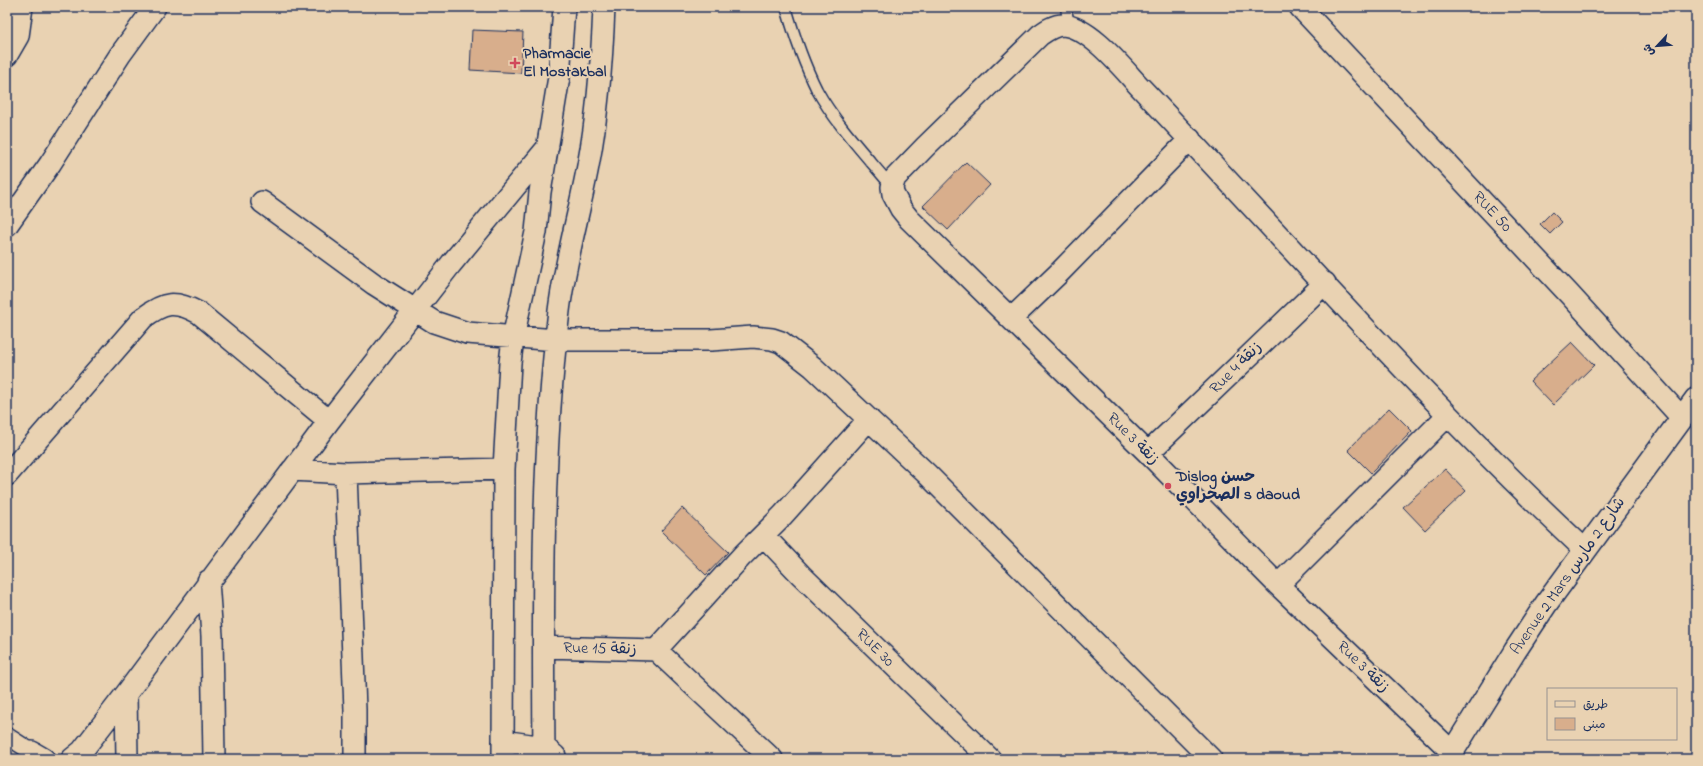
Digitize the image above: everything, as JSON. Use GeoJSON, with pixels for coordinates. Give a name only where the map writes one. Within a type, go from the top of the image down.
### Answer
{"type":"FeatureCollection","features":[{"type":"Feature","properties":{"kind":"street"},"geometry":{"type":"LineString","coordinates":[[7,55],[22,7]]}},
{"type":"Feature","properties":{"kind":"street"},"geometry":{"type":"LineString","coordinates":[[7,225],[50,164],[120,55],[155,7]]}},
{"type":"Feature","properties":{"kind":"street"},"geometry":{"type":"LineString","coordinates":[[564,7],[559,77],[540,192],[536,232],[513,338],[510,363],[504,469],[503,750],[548,755],[544,648],[547,471],[556,340],[560,301],[583,194],[595,124],[600,80],[604,7]]}},
{"type":"Feature","properties":{"kind":"street","name":"RUE 50"},"geometry":{"type":"LineString","coordinates":[[1300,7],[1570,295],[1682,418]]}},
{"type":"Feature","properties":{"kind":"street"},"geometry":{"type":"LineString","coordinates":[[892,187],[895,178],[925,147],[1040,35],[1055,26],[1062,25],[1068,17],[1078,29],[1106,52],[1190,139],[1242,197],[1325,283],[1448,415],[1584,550]]}},
{"type":"Feature","properties":{"kind":"street"},"geometry":{"type":"LineString","coordinates":[[1011,319],[1058,274],[1190,139]]}},
{"type":"Feature","properties":{"kind":"street"},"geometry":{"type":"LineString","coordinates":[[72,759],[82,751],[126,694],[292,470],[415,310],[548,147]]}},
{"type":"Feature","properties":{"kind":"street","name":"Rue 3 زنقة"},"geometry":{"type":"LineString","coordinates":[[892,187],[897,203],[909,219],[1148,453],[1278,585],[1450,755]]}},
{"type":"Feature","properties":{"kind":"street"},"geometry":{"type":"LineString","coordinates":[[262,202],[368,280],[434,322],[467,333],[513,338],[556,340],[704,340],[753,337],[772,339],[781,342],[796,353],[869,418],[966,513],[1211,759]]}},
{"type":"Feature","properties":{"kind":"street","name":"Rue 4 زنقة"},"geometry":{"type":"LineString","coordinates":[[1148,453],[1325,283]]}},
{"type":"Feature","properties":{"kind":"street"},"geometry":{"type":"LineString","coordinates":[[7,475],[143,318],[152,311],[174,304],[190,308],[199,313],[329,421]]}},
{"type":"Feature","properties":{"kind":"street","name":"Avenue 2 Mars شارع 2 مارس"},"geometry":{"type":"LineString","coordinates":[[1450,755],[1515,651],[1584,550],[1696,399]]}},
{"type":"Feature","properties":{"kind":"street"},"geometry":{"type":"LineString","coordinates":[[1278,585],[1448,415]]}},
{"type":"Feature","properties":{"kind":"street"},"geometry":{"type":"LineString","coordinates":[[772,759],[656,650],[798,498],[869,418]]}},
{"type":"Feature","properties":{"kind":"street"},"geometry":{"type":"LineString","coordinates":[[292,470],[346,473],[504,469]]}},
{"type":"Feature","properties":{"kind":"street"},"geometry":{"type":"LineString","coordinates":[[346,473],[355,710],[355,759]]}},
{"type":"Feature","properties":{"kind":"street","name":"RUE 30"},"geometry":{"type":"LineString","coordinates":[[764,534],[812,586],[990,759]]}},
{"type":"Feature","properties":{"kind":"street"},"geometry":{"type":"LineString","coordinates":[[208,582],[212,636],[214,759]]}},
{"type":"Feature","properties":{"kind":"street","name":"Rue 15 زنقة"},"geometry":{"type":"LineString","coordinates":[[544,648],[656,650]]}},
{"type":"Feature","properties":{"kind":"street"},"geometry":{"type":"LineString","coordinates":[[126,694],[128,759]]}},
{"type":"Feature","properties":{"kind":"street"},"geometry":{"type":"LineString","coordinates":[[7,736],[38,756]]}},
{"type":"Feature","properties":{"kind":"lane"},"geometry":{"type":"LineString","coordinates":[[786,7],[802,56],[818,91],[845,130],[892,187]]}},
{"type":"Feature","properties":{"kind":"building"},"geometry":{"type":"Polygon","coordinates":[[[472,30],[523,32],[521,73],[470,70],[472,30]]]}},
{"type":"Feature","properties":{"kind":"building"},"geometry":{"type":"Polygon","coordinates":[[[966,162],[990,185],[948,230],[923,206],[966,162]]]}},
{"type":"Feature","properties":{"kind":"building"},"geometry":{"type":"Polygon","coordinates":[[[1552,212],[1562,222],[1550,234],[1540,224],[1552,212]]]}},
{"type":"Feature","properties":{"kind":"building"},"geometry":{"type":"Polygon","coordinates":[[[1572,342],[1594,365],[1553,405],[1530,381],[1572,342]]]}},
{"type":"Feature","properties":{"kind":"building"},"geometry":{"type":"Polygon","coordinates":[[[1389,408],[1412,431],[1371,473],[1348,450],[1389,408]]]}},
{"type":"Feature","properties":{"kind":"building"},"geometry":{"type":"Polygon","coordinates":[[[1445,469],[1466,491],[1425,530],[1403,507],[1445,469]]]}},
{"type":"Feature","properties":{"kind":"building"},"geometry":{"type":"Polygon","coordinates":[[[682,508],[728,552],[706,575],[661,531],[682,508]]]}},
{"type":"Feature","properties":{"kind":"place","name":"Pharmacie El Mostakbal"},"geometry":{"type":"Point","coordinates":[515,63]}},
{"type":"Feature","properties":{"kind":"place","name":"Dislog حسن الصحراوي s daoud"},"geometry":{"type":"Point","coordinates":[1168,486]}}]}
